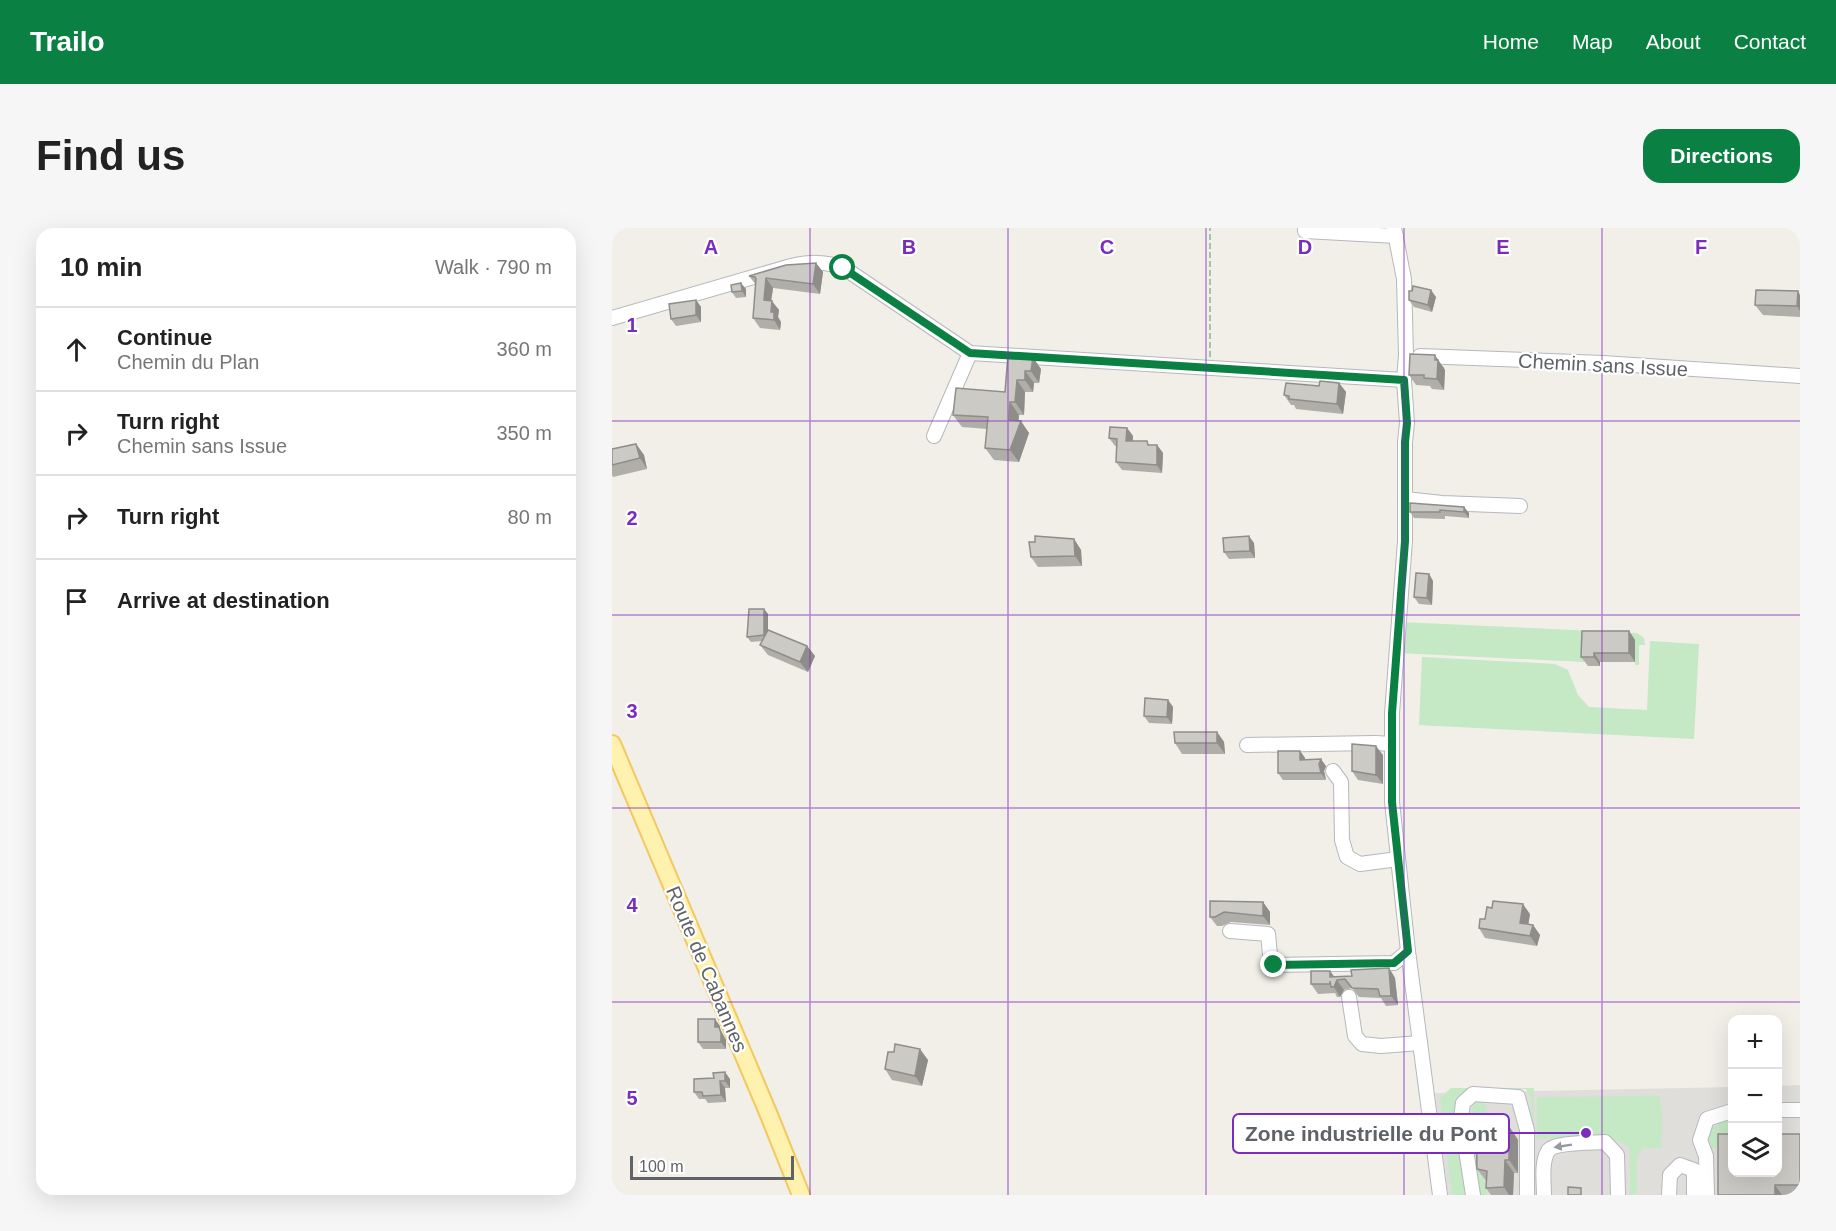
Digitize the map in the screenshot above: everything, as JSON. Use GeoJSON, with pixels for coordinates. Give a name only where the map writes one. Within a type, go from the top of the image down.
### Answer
{"type":"FeatureCollection","features":[{"type":"Feature","properties":{"kind":"main road","name":"Route de Cabannes"},"geometry":{"type":"LineString","coordinates":[[612,744],[770,1115],[801,1195]]}},
{"type":"Feature","properties":{"kind":"street"},"geometry":{"type":"LineString","coordinates":[[1305,228],[1305,231],[1395,232],[1404,279],[1406,356],[1404,380],[1407,423],[1405,541],[1392,713],[1392,802],[1408,951],[1440,1195]]}},
{"type":"Feature","properties":{"kind":"street"},"geometry":{"type":"LineString","coordinates":[[612,318],[790,266],[809,262],[829,263],[843,268],[970,353],[1404,380]]}},
{"type":"Feature","properties":{"kind":"street"},"geometry":{"type":"LineString","coordinates":[[934,436],[970,353]]}},
{"type":"Feature","properties":{"kind":"street","name":"Chemin sans Issue"},"geometry":{"type":"LineString","coordinates":[[1406,356],[1603,363],[1800,376]]}},
{"type":"Feature","properties":{"kind":"street"},"geometry":{"type":"LineString","coordinates":[[1405,499],[1520,506]]}},
{"type":"Feature","properties":{"kind":"street"},"geometry":{"type":"LineString","coordinates":[[1247,745],[1392,744]]}},
{"type":"Feature","properties":{"kind":"street"},"geometry":{"type":"LineString","coordinates":[[1333,771],[1341,782],[1342,840],[1347,857],[1360,864],[1398,859]]}},
{"type":"Feature","properties":{"kind":"street"},"geometry":{"type":"LineString","coordinates":[[1230,931],[1268,934],[1270,956],[1274,965],[1394,963],[1408,951]]}},
{"type":"Feature","properties":{"kind":"street"},"geometry":{"type":"LineString","coordinates":[[1349,997],[1355,1036],[1362,1044],[1381,1046],[1420,1043]]}},
{"type":"Feature","properties":{"kind":"street"},"geometry":{"type":"LineString","coordinates":[[1473,1195],[1461,1118],[1463,1104],[1473,1094],[1518,1097],[1527,1130],[1527,1195]]}},
{"type":"Feature","properties":{"kind":"street"},"geometry":{"type":"LineString","coordinates":[[1782,1110],[1800,1110]]}},
{"type":"Feature","properties":{"kind":"street"},"geometry":{"type":"LineString","coordinates":[[1707,1195],[1706,1156],[1700,1140],[1707,1119],[1728,1112]]}},
{"type":"Feature","properties":{"kind":"street"},"geometry":{"type":"LineString","coordinates":[[1544,1195],[1544,1167],[1548,1151],[1555,1145],[1605,1142],[1617,1155],[1618,1195]]}},
{"type":"Feature","properties":{"kind":"street"},"geometry":{"type":"LineString","coordinates":[[1669,1195],[1670,1175],[1680,1165],[1694,1170],[1694,1195]]}},
{"type":"Feature","properties":{"kind":"path"},"geometry":{"type":"LineString","coordinates":[[1210,228],[1210,368]]}},
{"type":"Feature","properties":{"kind":"shaded area"},"geometry":{"type":"Polygon","coordinates":[[[1800,1085],[1800,1195],[1448,1195],[1435,1093],[1728,1087],[1728,1177],[1782,1177],[1782,1086],[1800,1085]]]}},
{"type":"Feature","properties":{"kind":"green space"},"geometry":{"type":"Polygon","coordinates":[[[1400,622],[1637,633],[1644,638],[1645,645],[1639,645],[1639,665],[1635,665],[1635,641],[1585,642],[1584,662],[1398,653],[1400,622]]]}},
{"type":"Feature","properties":{"kind":"green space"},"geometry":{"type":"Polygon","coordinates":[[[1650,641],[1699,644],[1694,739],[1419,725],[1422,657],[1555,664],[1568,670],[1578,695],[1589,707],[1647,710],[1650,641]]]}},
{"type":"Feature","properties":{"kind":"green space"},"geometry":{"type":"Polygon","coordinates":[[[1451,1088],[1534,1088],[1533,1195],[1531,1098],[1526,1089],[1470,1090],[1459,1103],[1471,1195],[1452,1195],[1440,1098],[1451,1088]]]}},
{"type":"Feature","properties":{"kind":"green space"},"geometry":{"type":"Polygon","coordinates":[[[1659,1096],[1662,1113],[1661,1148],[1643,1148],[1637,1157],[1637,1193],[1630,1195],[1630,1147],[1607,1136],[1537,1139],[1537,1097],[1659,1096]]]}},
{"type":"Feature","properties":{"kind":"green space"},"geometry":{"type":"Polygon","coordinates":[[[1476,1102],[1483,1103],[1486,1107],[1484,1182],[1487,1186],[1487,1195],[1478,1195],[1467,1122],[1469,1113],[1476,1102]]]}},
{"type":"Feature","properties":{"kind":"green space"},"geometry":{"type":"Polygon","coordinates":[[[1728,1121],[1728,1148],[1705,1146],[1707,1136],[1717,1125],[1728,1121]]]}},
{"type":"Feature","properties":{"kind":"building"},"geometry":{"type":"Polygon","coordinates":[[[816,263],[813,284],[766,278],[764,300],[772,301],[771,312],[774,312],[774,320],[753,318],[756,279],[749,276],[786,265],[816,263]]]}},
{"type":"Feature","properties":{"kind":"building"},"geometry":{"type":"Polygon","coordinates":[[[741,283],[742,291],[732,292],[731,285],[741,283]]]}},
{"type":"Feature","properties":{"kind":"building"},"geometry":{"type":"Polygon","coordinates":[[[1413,286],[1431,290],[1428,305],[1409,300],[1409,291],[1412,291],[1413,286]]]}},
{"type":"Feature","properties":{"kind":"building"},"geometry":{"type":"Polygon","coordinates":[[[1756,290],[1798,291],[1797,306],[1755,305],[1756,290]]]}},
{"type":"Feature","properties":{"kind":"building"},"geometry":{"type":"Polygon","coordinates":[[[696,300],[696,315],[671,319],[669,304],[696,300]]]}},
{"type":"Feature","properties":{"kind":"building"},"geometry":{"type":"Polygon","coordinates":[[[1410,354],[1435,355],[1435,360],[1438,360],[1437,379],[1424,378],[1424,375],[1409,375],[1410,354]]]}},
{"type":"Feature","properties":{"kind":"building"},"geometry":{"type":"Polygon","coordinates":[[[1008,355],[1033,357],[1031,371],[1025,371],[1025,380],[1017,380],[1015,402],[1010,402],[1009,420],[1021,421],[1010,450],[985,448],[988,417],[953,415],[956,388],[1005,392],[1008,355]]]}},
{"type":"Feature","properties":{"kind":"building"},"geometry":{"type":"Polygon","coordinates":[[[1320,381],[1339,383],[1337,404],[1289,399],[1289,396],[1284,395],[1286,383],[1319,386],[1320,381]]]}},
{"type":"Feature","properties":{"kind":"building"},"geometry":{"type":"Polygon","coordinates":[[[1110,427],[1127,428],[1126,441],[1147,441],[1148,445],[1157,445],[1157,465],[1116,462],[1117,439],[1109,438],[1110,427]]]}},
{"type":"Feature","properties":{"kind":"building"},"geometry":{"type":"Polygon","coordinates":[[[636,444],[640,458],[612,465],[612,449],[636,444]]]}},
{"type":"Feature","properties":{"kind":"building"},"geometry":{"type":"Polygon","coordinates":[[[1410,503],[1464,507],[1464,512],[1440,510],[1440,512],[1410,512],[1410,503]]]}},
{"type":"Feature","properties":{"kind":"building"},"geometry":{"type":"Polygon","coordinates":[[[1035,536],[1074,539],[1075,556],[1031,557],[1029,542],[1035,542],[1035,536]]]}},
{"type":"Feature","properties":{"kind":"building"},"geometry":{"type":"Polygon","coordinates":[[[1249,536],[1250,551],[1224,552],[1223,538],[1249,536]]]}},
{"type":"Feature","properties":{"kind":"building"},"geometry":{"type":"Polygon","coordinates":[[[1416,573],[1429,574],[1427,598],[1414,597],[1416,573]]]}},
{"type":"Feature","properties":{"kind":"building"},"geometry":{"type":"Polygon","coordinates":[[[749,609],[764,609],[764,635],[747,637],[749,609]]]}},
{"type":"Feature","properties":{"kind":"building"},"geometry":{"type":"Polygon","coordinates":[[[768,630],[807,646],[800,662],[760,645],[768,630]]]}},
{"type":"Feature","properties":{"kind":"building"},"geometry":{"type":"Polygon","coordinates":[[[1582,631],[1629,631],[1629,653],[1594,653],[1594,657],[1581,657],[1582,631]]]}},
{"type":"Feature","properties":{"kind":"building"},"geometry":{"type":"Polygon","coordinates":[[[1145,698],[1168,700],[1167,717],[1144,716],[1145,698]]]}},
{"type":"Feature","properties":{"kind":"building"},"geometry":{"type":"Polygon","coordinates":[[[1174,732],[1217,732],[1217,743],[1175,743],[1174,732]]]}},
{"type":"Feature","properties":{"kind":"building"},"geometry":{"type":"Polygon","coordinates":[[[1352,744],[1376,746],[1376,775],[1352,771],[1352,744]]]}},
{"type":"Feature","properties":{"kind":"building"},"geometry":{"type":"Polygon","coordinates":[[[1278,751],[1300,751],[1300,760],[1321,759],[1319,764],[1321,773],[1278,773],[1278,751]]]}},
{"type":"Feature","properties":{"kind":"building"},"geometry":{"type":"Polygon","coordinates":[[[1210,901],[1263,902],[1263,916],[1224,912],[1210,917],[1210,901]]]}},
{"type":"Feature","properties":{"kind":"building"},"geometry":{"type":"Polygon","coordinates":[[[1493,901],[1523,904],[1520,923],[1533,925],[1530,936],[1479,928],[1480,919],[1485,919],[1487,907],[1492,908],[1493,901]]]}},
{"type":"Feature","properties":{"kind":"building"},"geometry":{"type":"Polygon","coordinates":[[[1389,968],[1391,996],[1380,996],[1378,989],[1352,988],[1345,979],[1337,980],[1334,987],[1331,987],[1330,981],[1330,984],[1311,984],[1311,971],[1330,971],[1330,977],[1352,976],[1351,970],[1389,968]]]}},
{"type":"Feature","properties":{"kind":"building"},"geometry":{"type":"Polygon","coordinates":[[[698,1019],[715,1019],[715,1027],[719,1027],[721,1033],[721,1042],[698,1042],[698,1019]]]}},
{"type":"Feature","properties":{"kind":"building"},"geometry":{"type":"Polygon","coordinates":[[[895,1044],[920,1049],[915,1076],[885,1069],[888,1052],[894,1052],[895,1044]]]}},
{"type":"Feature","properties":{"kind":"building"},"geometry":{"type":"Polygon","coordinates":[[[725,1072],[725,1081],[720,1081],[721,1095],[703,1096],[702,1092],[694,1092],[694,1079],[714,1078],[713,1073],[725,1072]]]}},
{"type":"Feature","properties":{"kind":"building"},"geometry":{"type":"Polygon","coordinates":[[[1476,1120],[1505,1120],[1504,1127],[1509,1127],[1509,1160],[1505,1160],[1504,1187],[1486,1188],[1487,1171],[1477,1169],[1476,1120]]]}},
{"type":"Feature","properties":{"kind":"building"},"geometry":{"type":"Polygon","coordinates":[[[1718,1134],[1728,1134],[1728,1177],[1782,1177],[1782,1134],[1800,1134],[1800,1185],[1775,1185],[1775,1195],[1718,1195],[1718,1134]]]}},
{"type":"Feature","properties":{"kind":"building"},"geometry":{"type":"Polygon","coordinates":[[[1568,1187],[1581,1188],[1581,1195],[1568,1195],[1568,1187]]]}},
{"type":"Feature","properties":{"kind":"place","name":"Zone industrielle du Pont"},"geometry":{"type":"Point","coordinates":[1586,1133]}},
{"type":"Feature","properties":{"kind":"route"},"geometry":{"type":"LineString","coordinates":[[843,268],[970,353],[1404,380],[1407,423],[1405,541],[1392,713],[1392,802],[1408,951],[1394,963],[1274,965]]}}]}
